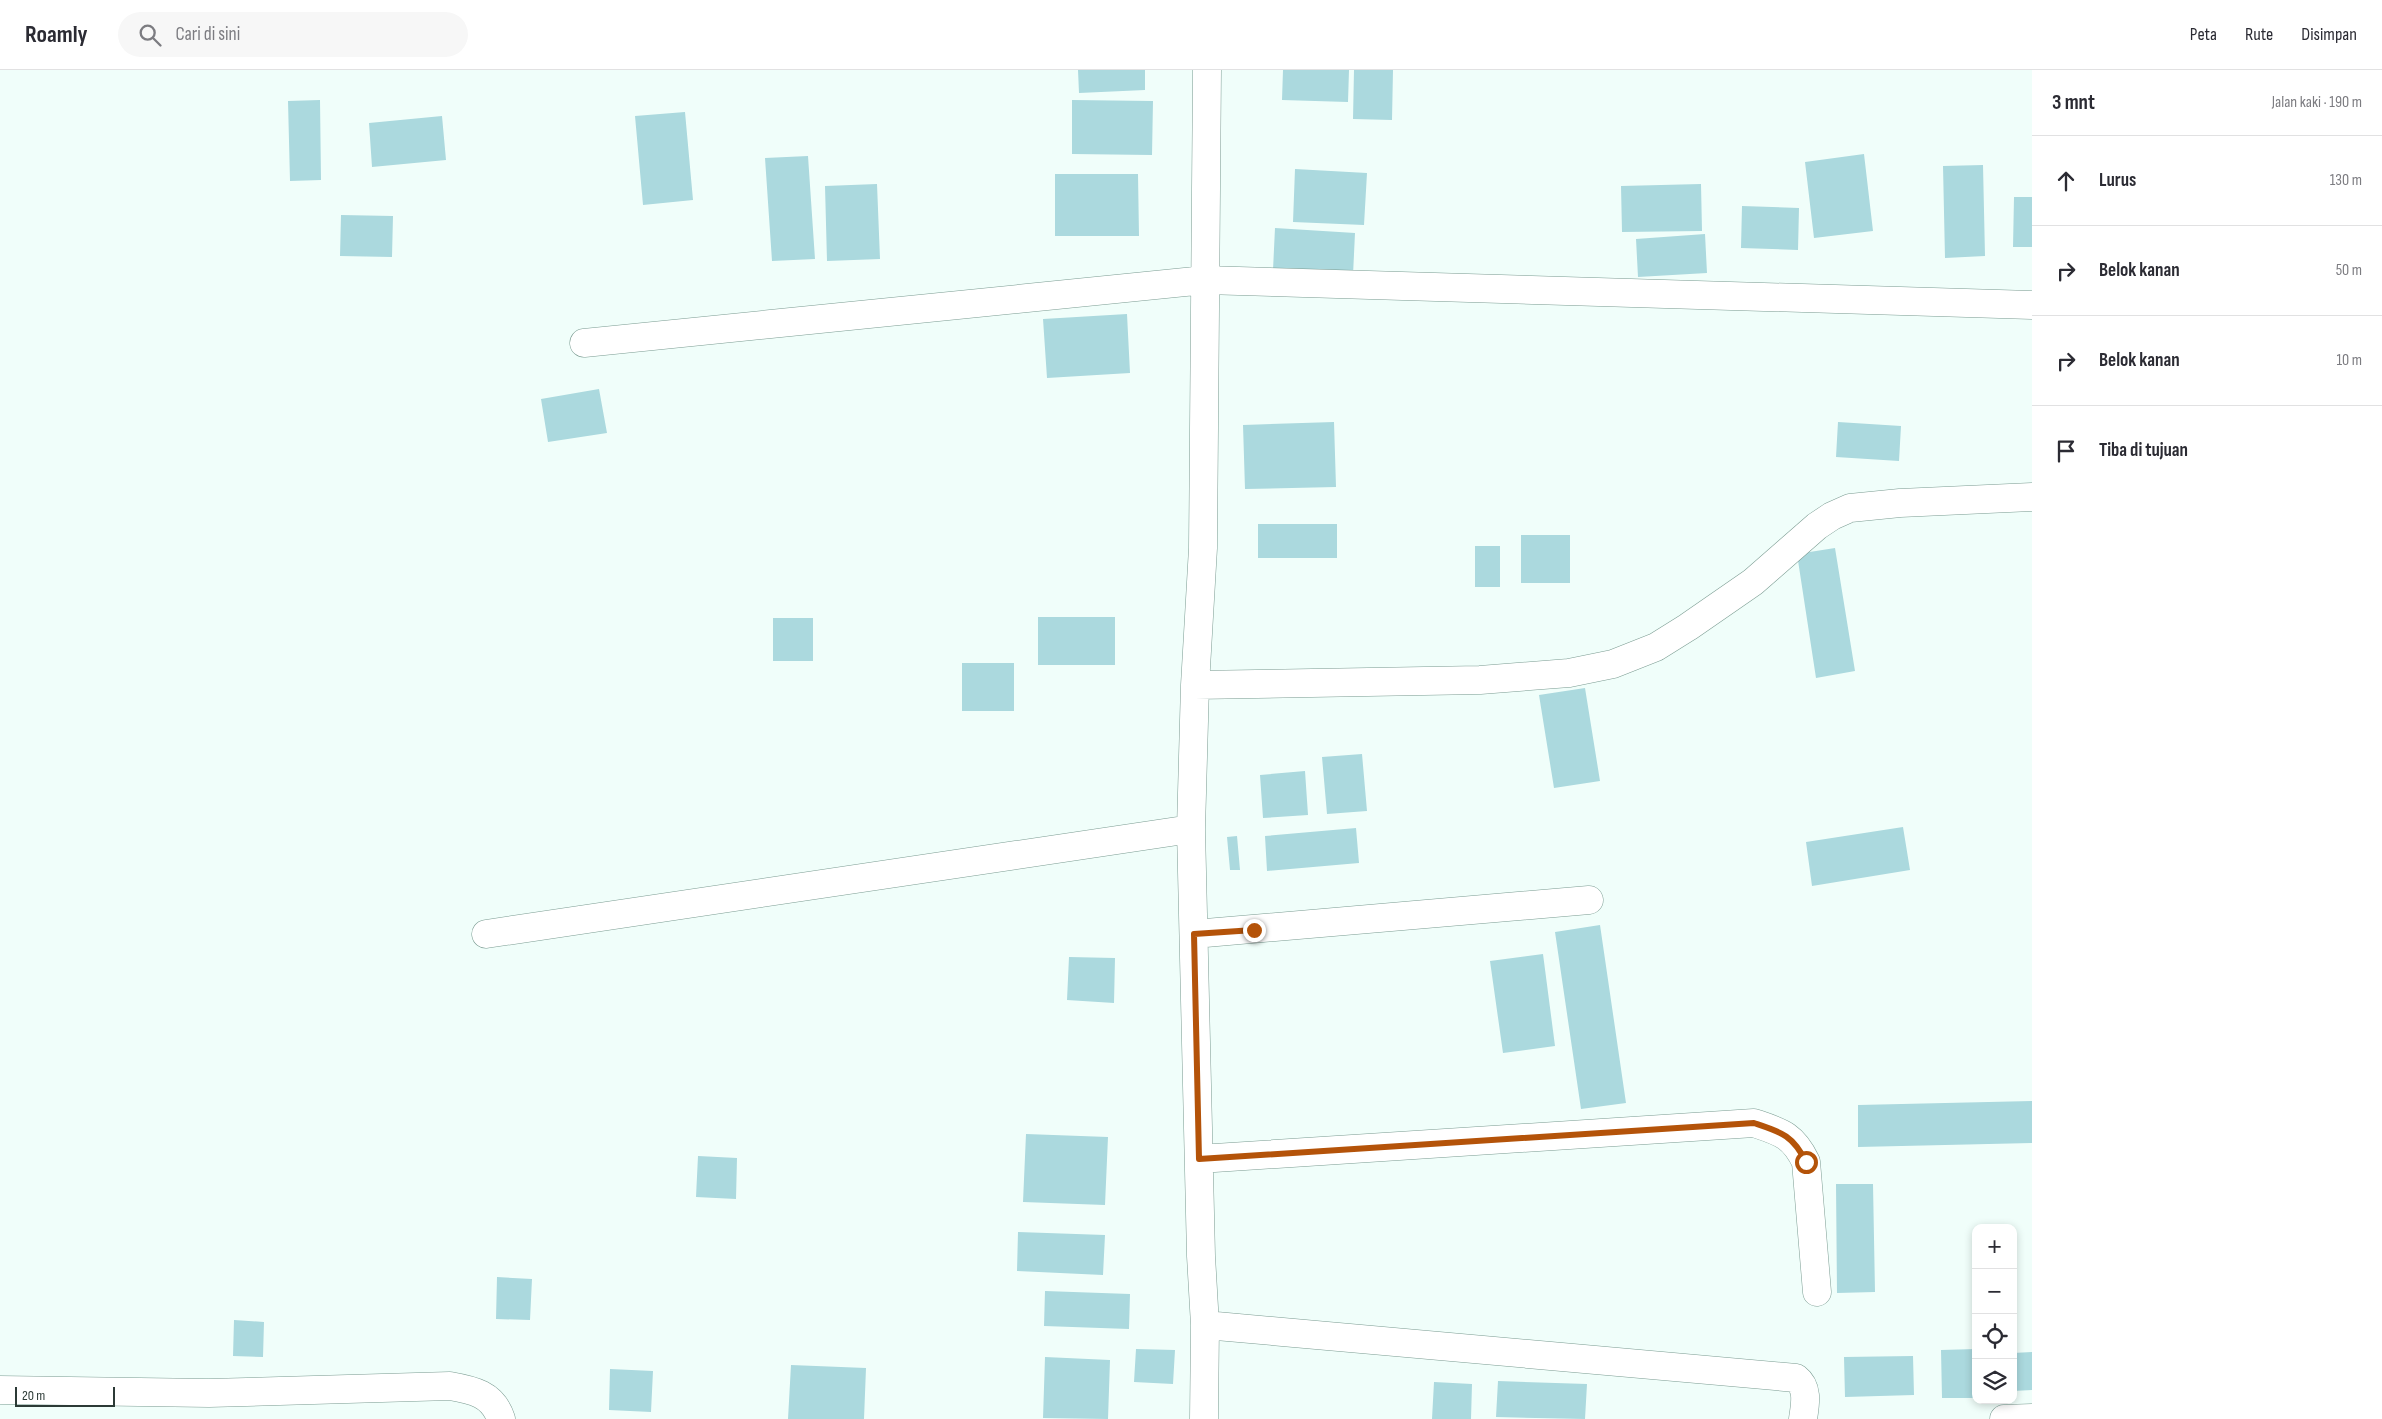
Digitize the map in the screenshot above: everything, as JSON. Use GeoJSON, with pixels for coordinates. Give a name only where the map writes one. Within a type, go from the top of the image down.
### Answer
{"type":"FeatureCollection","features":[{"type":"Feature","properties":{"kind":"street"},"geometry":{"type":"LineString","coordinates":[[1204,1419],[1205,1325],[1191,829],[1195,685],[1203,548],[1207,70]]}},
{"type":"Feature","properties":{"kind":"street"},"geometry":{"type":"LineString","coordinates":[[584,343],[1205,280],[2032,305]]}},
{"type":"Feature","properties":{"kind":"street"},"geometry":{"type":"LineString","coordinates":[[1195,685],[1480,680],[1569,673],[1613,664],[1656,647],[1688,627],[1753,582],[1817,526],[1850,508],[1892,503],[2032,497]]}},
{"type":"Feature","properties":{"kind":"street"},"geometry":{"type":"LineString","coordinates":[[486,934],[1191,829]]}},
{"type":"Feature","properties":{"kind":"street"},"geometry":{"type":"LineString","coordinates":[[1194,934],[1589,900]]}},
{"type":"Feature","properties":{"kind":"street"},"geometry":{"type":"LineString","coordinates":[[1199,1159],[1754,1123],[1788,1136],[1798,1147],[1806,1162],[1817,1292]]}},
{"type":"Feature","properties":{"kind":"street"},"geometry":{"type":"LineString","coordinates":[[1205,1325],[1796,1378],[1801,1382],[1804,1390],[1803,1419]]}},
{"type":"Feature","properties":{"kind":"street"},"geometry":{"type":"LineString","coordinates":[[0,1390],[209,1393],[450,1386],[472,1390],[484,1395],[498,1411],[501,1419]]}},
{"type":"Feature","properties":{"kind":"street"},"geometry":{"type":"LineString","coordinates":[[2004,1419],[2032,1418]]}},
{"type":"Feature","properties":{"kind":"building"},"geometry":{"type":"Polygon","coordinates":[[[1078,70],[1145,70],[1145,90],[1079,93],[1078,70]]]}},
{"type":"Feature","properties":{"kind":"building"},"geometry":{"type":"Polygon","coordinates":[[[1283,70],[1349,70],[1348,102],[1282,100],[1283,70]]]}},
{"type":"Feature","properties":{"kind":"building"},"geometry":{"type":"Polygon","coordinates":[[[1354,70],[1393,70],[1392,120],[1353,119],[1354,70]]]}},
{"type":"Feature","properties":{"kind":"building"},"geometry":{"type":"Polygon","coordinates":[[[320,100],[321,180],[290,181],[288,101],[320,100]]]}},
{"type":"Feature","properties":{"kind":"building"},"geometry":{"type":"Polygon","coordinates":[[[1072,100],[1153,101],[1152,155],[1072,154],[1072,100]]]}},
{"type":"Feature","properties":{"kind":"building"},"geometry":{"type":"Polygon","coordinates":[[[685,112],[693,200],[643,205],[635,116],[685,112]]]}},
{"type":"Feature","properties":{"kind":"building"},"geometry":{"type":"Polygon","coordinates":[[[442,116],[446,160],[372,167],[369,123],[442,116]]]}},
{"type":"Feature","properties":{"kind":"building"},"geometry":{"type":"Polygon","coordinates":[[[1864,154],[1873,231],[1814,238],[1805,162],[1864,154]]]}},
{"type":"Feature","properties":{"kind":"building"},"geometry":{"type":"Polygon","coordinates":[[[808,156],[815,259],[772,261],[765,158],[808,156]]]}},
{"type":"Feature","properties":{"kind":"building"},"geometry":{"type":"Polygon","coordinates":[[[1983,165],[1985,256],[1945,258],[1943,166],[1983,165]]]}},
{"type":"Feature","properties":{"kind":"building"},"geometry":{"type":"Polygon","coordinates":[[[1295,169],[1367,173],[1364,225],[1293,222],[1295,169]]]}},
{"type":"Feature","properties":{"kind":"building"},"geometry":{"type":"Polygon","coordinates":[[[1055,174],[1138,174],[1139,236],[1055,236],[1055,174]]]}},
{"type":"Feature","properties":{"kind":"building"},"geometry":{"type":"Polygon","coordinates":[[[877,184],[880,259],[827,261],[825,186],[877,184]]]}},
{"type":"Feature","properties":{"kind":"building"},"geometry":{"type":"Polygon","coordinates":[[[1701,184],[1702,231],[1622,232],[1621,186],[1701,184]]]}},
{"type":"Feature","properties":{"kind":"building"},"geometry":{"type":"Polygon","coordinates":[[[2014,197],[2032,197],[2032,247],[2013,247],[2014,197]]]}},
{"type":"Feature","properties":{"kind":"building"},"geometry":{"type":"Polygon","coordinates":[[[1742,206],[1799,208],[1798,250],[1741,248],[1742,206]]]}},
{"type":"Feature","properties":{"kind":"building"},"geometry":{"type":"Polygon","coordinates":[[[341,215],[393,216],[392,257],[340,256],[341,215]]]}},
{"type":"Feature","properties":{"kind":"building"},"geometry":{"type":"Polygon","coordinates":[[[1275,228],[1355,233],[1353,275],[1273,270],[1275,228]]]}},
{"type":"Feature","properties":{"kind":"building"},"geometry":{"type":"Polygon","coordinates":[[[1705,234],[1707,273],[1638,277],[1636,239],[1705,234]]]}},
{"type":"Feature","properties":{"kind":"building"},"geometry":{"type":"Polygon","coordinates":[[[1127,314],[1130,373],[1047,378],[1043,319],[1127,314]]]}},
{"type":"Feature","properties":{"kind":"building"},"geometry":{"type":"Polygon","coordinates":[[[599,389],[607,433],[548,442],[541,399],[599,389]]]}},
{"type":"Feature","properties":{"kind":"building"},"geometry":{"type":"Polygon","coordinates":[[[1334,422],[1336,487],[1245,489],[1243,425],[1334,422]]]}},
{"type":"Feature","properties":{"kind":"building"},"geometry":{"type":"Polygon","coordinates":[[[1838,422],[1901,426],[1899,461],[1836,457],[1838,422]]]}},
{"type":"Feature","properties":{"kind":"building"},"geometry":{"type":"Polygon","coordinates":[[[1258,524],[1337,524],[1337,558],[1258,558],[1258,524]]]}},
{"type":"Feature","properties":{"kind":"building"},"geometry":{"type":"Polygon","coordinates":[[[1521,535],[1570,535],[1570,583],[1521,583],[1521,535]]]}},
{"type":"Feature","properties":{"kind":"building"},"geometry":{"type":"Polygon","coordinates":[[[1475,546],[1500,546],[1500,587],[1475,587],[1475,546]]]}},
{"type":"Feature","properties":{"kind":"building"},"geometry":{"type":"Polygon","coordinates":[[[1835,548],[1855,671],[1816,678],[1797,554],[1835,548]]]}},
{"type":"Feature","properties":{"kind":"building"},"geometry":{"type":"Polygon","coordinates":[[[1038,617],[1115,617],[1115,665],[1038,665],[1038,617]]]}},
{"type":"Feature","properties":{"kind":"building"},"geometry":{"type":"Polygon","coordinates":[[[773,618],[813,618],[813,661],[773,661],[773,618]]]}},
{"type":"Feature","properties":{"kind":"building"},"geometry":{"type":"Polygon","coordinates":[[[962,663],[1014,663],[1014,711],[962,711],[962,663]]]}},
{"type":"Feature","properties":{"kind":"building"},"geometry":{"type":"Polygon","coordinates":[[[1585,688],[1600,781],[1554,788],[1539,695],[1585,688]]]}},
{"type":"Feature","properties":{"kind":"building"},"geometry":{"type":"Polygon","coordinates":[[[1362,754],[1367,811],[1327,814],[1322,757],[1362,754]]]}},
{"type":"Feature","properties":{"kind":"building"},"geometry":{"type":"Polygon","coordinates":[[[1305,771],[1308,815],[1263,818],[1260,775],[1305,771]]]}},
{"type":"Feature","properties":{"kind":"building"},"geometry":{"type":"Polygon","coordinates":[[[1903,827],[1910,870],[1812,886],[1806,842],[1903,827]]]}},
{"type":"Feature","properties":{"kind":"building"},"geometry":{"type":"Polygon","coordinates":[[[1356,828],[1359,863],[1267,871],[1265,836],[1356,828]]]}},
{"type":"Feature","properties":{"kind":"building"},"geometry":{"type":"Polygon","coordinates":[[[1237,836],[1240,870],[1230,870],[1227,837],[1237,836]]]}},
{"type":"Feature","properties":{"kind":"building"},"geometry":{"type":"Polygon","coordinates":[[[1600,925],[1626,1103],[1581,1109],[1555,932],[1600,925]]]}},
{"type":"Feature","properties":{"kind":"building"},"geometry":{"type":"Polygon","coordinates":[[[1543,954],[1555,1046],[1503,1053],[1490,961],[1543,954]]]}},
{"type":"Feature","properties":{"kind":"building"},"geometry":{"type":"Polygon","coordinates":[[[1069,957],[1115,958],[1114,1003],[1067,1000],[1069,957]]]}},
{"type":"Feature","properties":{"kind":"building"},"geometry":{"type":"Polygon","coordinates":[[[2032,1101],[2032,1143],[1858,1147],[1858,1105],[2032,1101]]]}},
{"type":"Feature","properties":{"kind":"building"},"geometry":{"type":"Polygon","coordinates":[[[1026,1134],[1108,1137],[1105,1205],[1023,1202],[1026,1134]]]}},
{"type":"Feature","properties":{"kind":"building"},"geometry":{"type":"Polygon","coordinates":[[[698,1156],[737,1158],[736,1199],[696,1197],[698,1156]]]}},
{"type":"Feature","properties":{"kind":"building"},"geometry":{"type":"Polygon","coordinates":[[[1836,1184],[1873,1184],[1875,1292],[1837,1293],[1836,1184]]]}},
{"type":"Feature","properties":{"kind":"building"},"geometry":{"type":"Polygon","coordinates":[[[1018,1232],[1105,1235],[1103,1275],[1017,1271],[1018,1232]]]}},
{"type":"Feature","properties":{"kind":"building"},"geometry":{"type":"Polygon","coordinates":[[[497,1277],[532,1279],[530,1320],[496,1319],[497,1277]]]}},
{"type":"Feature","properties":{"kind":"building"},"geometry":{"type":"Polygon","coordinates":[[[1045,1291],[1130,1294],[1129,1329],[1044,1326],[1045,1291]]]}},
{"type":"Feature","properties":{"kind":"building"},"geometry":{"type":"Polygon","coordinates":[[[234,1320],[264,1322],[263,1357],[233,1356],[234,1320]]]}},
{"type":"Feature","properties":{"kind":"building"},"geometry":{"type":"Polygon","coordinates":[[[1136,1349],[1175,1350],[1173,1384],[1134,1382],[1136,1349]]]}},
{"type":"Feature","properties":{"kind":"building"},"geometry":{"type":"Polygon","coordinates":[[[1972,1349],[1972,1398],[1942,1398],[1941,1350],[1972,1349]]]}},
{"type":"Feature","properties":{"kind":"building"},"geometry":{"type":"Polygon","coordinates":[[[2032,1352],[2032,1390],[2017,1391],[2017,1353],[2032,1352]]]}},
{"type":"Feature","properties":{"kind":"building"},"geometry":{"type":"Polygon","coordinates":[[[1913,1356],[1914,1395],[1845,1397],[1844,1357],[1913,1356]]]}},
{"type":"Feature","properties":{"kind":"building"},"geometry":{"type":"Polygon","coordinates":[[[1045,1357],[1110,1360],[1108,1419],[1043,1418],[1045,1357]]]}},
{"type":"Feature","properties":{"kind":"building"},"geometry":{"type":"Polygon","coordinates":[[[791,1365],[866,1368],[864,1419],[788,1419],[791,1365]]]}},
{"type":"Feature","properties":{"kind":"building"},"geometry":{"type":"Polygon","coordinates":[[[610,1369],[653,1371],[651,1412],[609,1410],[610,1369]]]}},
{"type":"Feature","properties":{"kind":"building"},"geometry":{"type":"Polygon","coordinates":[[[1498,1381],[1587,1384],[1585,1419],[1496,1417],[1498,1381]]]}},
{"type":"Feature","properties":{"kind":"building"},"geometry":{"type":"Polygon","coordinates":[[[1434,1382],[1472,1384],[1471,1419],[1432,1419],[1434,1382]]]}},
{"type":"Feature","properties":{"kind":"route"},"geometry":{"type":"LineString","coordinates":[[1254,930],[1194,934],[1199,1159],[1754,1123],[1788,1136],[1798,1147],[1806,1162]]}}]}
